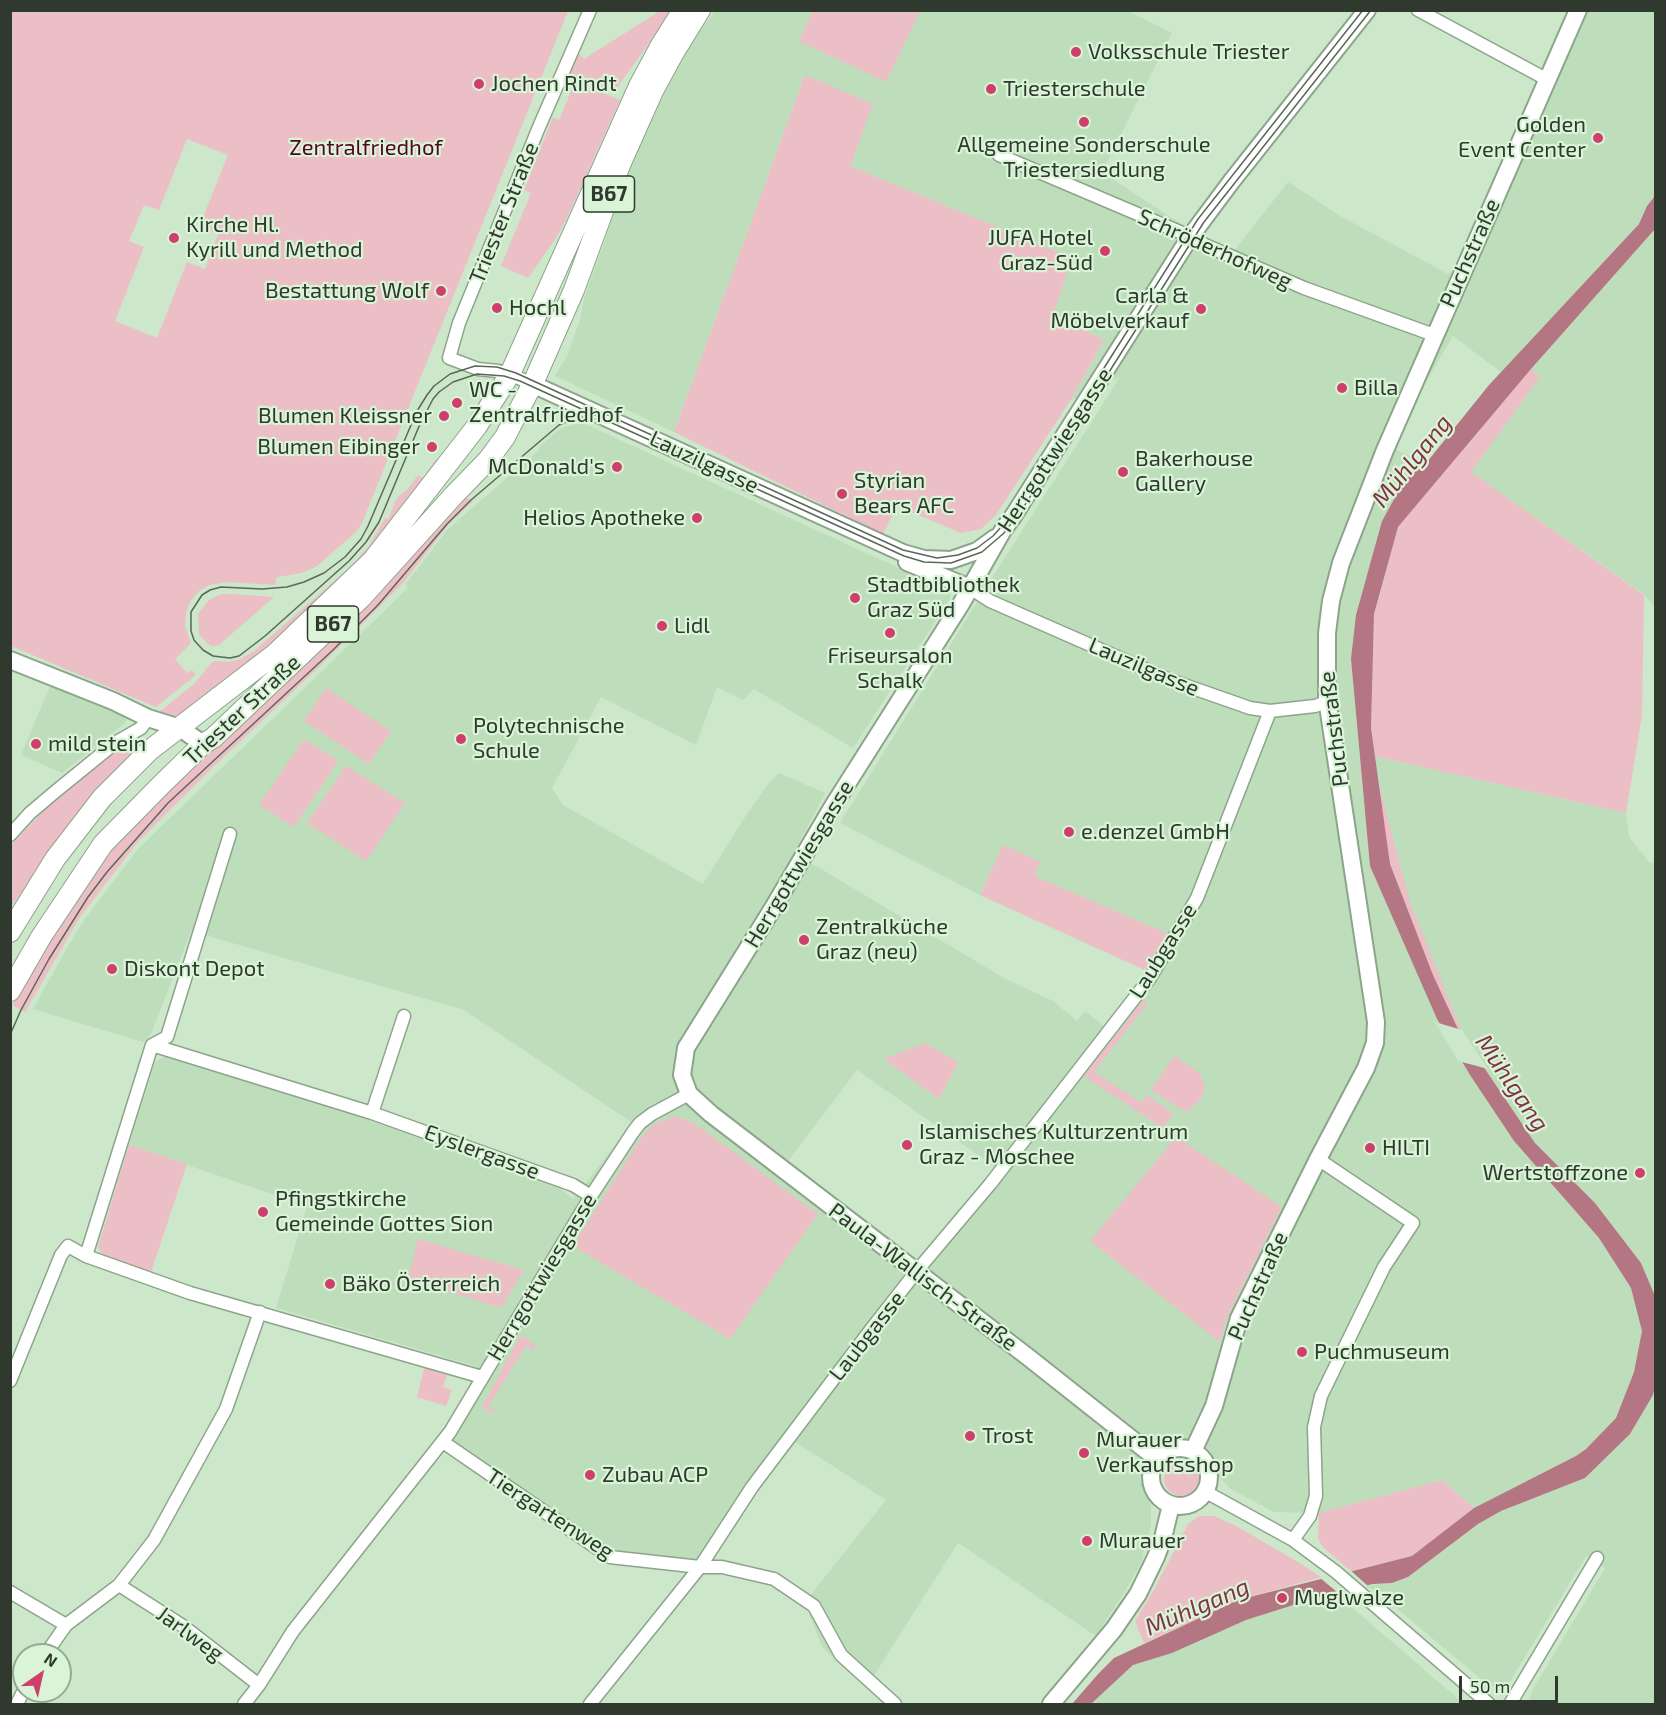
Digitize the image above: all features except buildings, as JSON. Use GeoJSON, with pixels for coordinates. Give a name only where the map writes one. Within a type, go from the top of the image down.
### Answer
{"type":"FeatureCollection","features":[{"type":"Feature","properties":{"kind":"main road","name":"Triester Straße"},"geometry":{"type":"LineString","coordinates":[[10,932],[55,859],[102,798],[150,750],[275,654],[372,560],[477,426],[510,374],[639,86],[683,10]]}},
{"type":"Feature","properties":{"kind":"main road","name":"Triester Straße"},"geometry":{"type":"LineString","coordinates":[[10,991],[41,937],[104,844],[203,744],[213,738],[361,598],[488,460],[510,429],[574,290],[620,165],[658,82],[700,10]]}},
{"type":"Feature","properties":{"kind":"street","name":"Triester Straße"},"geometry":{"type":"LineString","coordinates":[[532,384],[510,374],[478,369],[449,358],[459,323],[539,127],[590,10]]}},
{"type":"Feature","properties":{"kind":"street","name":"Herrgottwiesgasse"},"geometry":{"type":"LineString","coordinates":[[244,1704],[259,1685],[293,1631],[412,1478],[443,1442],[591,1196],[640,1123],[689,1094],[682,1075],[686,1048],[970,588],[1003,530],[1190,237],[1367,10]]}},
{"type":"Feature","properties":{"kind":"street"},"geometry":{"type":"LineString","coordinates":[[1418,10],[1548,81]]}},
{"type":"Feature","properties":{"kind":"street","name":"Puchstraße"},"geometry":{"type":"LineString","coordinates":[[1193,1451],[1214,1406],[1239,1318],[1366,1068],[1375,1043],[1376,1022],[1327,702],[1327,633],[1331,601],[1341,563],[1375,473],[1578,10]]}},
{"type":"Feature","properties":{"kind":"street","name":"Schröderhofweg"},"geometry":{"type":"LineString","coordinates":[[999,155],[1304,288],[1434,336]]}},
{"type":"Feature","properties":{"kind":"street","name":"Lauzilgasse"},"geometry":{"type":"LineString","coordinates":[[532,384],[875,542],[924,559],[945,560],[965,556],[982,549],[1003,530]]}},
{"type":"Feature","properties":{"kind":"street","name":"Lauzilgasse"},"geometry":{"type":"LineString","coordinates":[[875,542],[896,557],[970,588],[990,601],[1170,680],[1250,708],[1270,711],[1315,706],[1327,702]]}},
{"type":"Feature","properties":{"kind":"street"},"geometry":{"type":"LineString","coordinates":[[965,556],[972,565],[970,588]]}},
{"type":"Feature","properties":{"kind":"street"},"geometry":{"type":"LineString","coordinates":[[10,660],[113,701],[148,718],[180,728],[203,744]]}},
{"type":"Feature","properties":{"kind":"street","name":"Laubgasse"},"geometry":{"type":"LineString","coordinates":[[590,1704],[700,1567],[752,1487],[916,1272],[991,1183],[1150,978],[1197,898],[1270,711]]}},
{"type":"Feature","properties":{"kind":"street"},"geometry":{"type":"LineString","coordinates":[[10,835],[56,790],[115,743],[141,728],[148,718]]}},
{"type":"Feature","properties":{"kind":"street"},"geometry":{"type":"LineString","coordinates":[[86,1256],[152,1045],[166,1037],[230,834]]}},
{"type":"Feature","properties":{"kind":"street"},"geometry":{"type":"LineString","coordinates":[[372,1113],[404,1016]]}},
{"type":"Feature","properties":{"kind":"street","name":"Eyslergasse"},"geometry":{"type":"LineString","coordinates":[[152,1045],[372,1113],[573,1185],[591,1196]]}},
{"type":"Feature","properties":{"kind":"street","name":"Paula-Wallisch-Straße"},"geometry":{"type":"LineString","coordinates":[[689,1094],[711,1114],[1157,1459]]}},
{"type":"Feature","properties":{"kind":"street"},"geometry":{"type":"LineString","coordinates":[[1293,1540],[1310,1516],[1316,1496],[1314,1427],[1321,1396],[1384,1268],[1413,1223],[1318,1159]]}},
{"type":"Feature","properties":{"kind":"street"},"geometry":{"type":"LineString","coordinates":[[10,1381],[62,1255],[68,1246],[86,1256],[190,1293],[482,1377]]}},
{"type":"Feature","properties":{"kind":"street"},"geometry":{"type":"LineString","coordinates":[[53,1643],[66,1625],[119,1585],[154,1540],[226,1409],[260,1312]]}},
{"type":"Feature","properties":{"kind":"street","name":"Tiergartenweg"},"geometry":{"type":"LineString","coordinates":[[443,1442],[608,1556],[700,1567],[722,1567],[774,1579],[814,1606],[842,1655],[895,1704]]}},
{"type":"Feature","properties":{"kind":"street"},"geometry":{"type":"LineString","coordinates":[[1177,1448],[1193,1451],[1206,1464],[1209,1472],[1206,1492],[1189,1505],[1179,1507],[1170,1505],[1154,1490],[1151,1475],[1157,1459],[1162,1454],[1177,1448]]}},
{"type":"Feature","properties":{"kind":"street"},"geometry":{"type":"LineString","coordinates":[[1206,1492],[1293,1540],[1336,1572],[1489,1704]]}},
{"type":"Feature","properties":{"kind":"street"},"geometry":{"type":"LineString","coordinates":[[1051,1704],[1114,1629],[1138,1594],[1160,1547],[1170,1505]]}},
{"type":"Feature","properties":{"kind":"street"},"geometry":{"type":"LineString","coordinates":[[1510,1704],[1597,1558]]}},
{"type":"Feature","properties":{"kind":"street","name":"Jarlweg"},"geometry":{"type":"LineString","coordinates":[[119,1585],[183,1626],[259,1685]]}},
{"type":"Feature","properties":{"kind":"street"},"geometry":{"type":"LineString","coordinates":[[10,1592],[66,1625]]}},
{"type":"Feature","properties":{"kind":"shaded area"},"geometry":{"type":"Polygon","coordinates":[[[715,11],[1128,11],[1172,33],[1102,172],[1230,256],[1288,182],[1342,217],[1448,274],[1482,250],[1579,11],[1655,11],[1655,608],[1644,594],[1470,472],[1540,377],[1531,369],[1654,230],[1639,224],[1501,372],[1453,336],[1419,394],[1396,450],[1427,462],[1404,481],[1382,521],[1351,659],[1370,866],[1437,1019],[1514,1141],[1599,1238],[1631,1288],[1642,1331],[1634,1372],[1616,1418],[1586,1449],[1576,1456],[1474,1508],[1442,1480],[1319,1513],[1274,1512],[1231,1489],[1193,1451],[1177,1448],[1157,1459],[1151,1475],[1151,1526],[1140,1565],[1096,1636],[958,1543],[873,1677],[901,1704],[884,1704],[822,1647],[805,1602],[886,1500],[789,1438],[700,1567],[619,1559],[443,1442],[482,1378],[475,1366],[276,1308],[307,1206],[129,1145],[155,1062],[167,1055],[365,1119],[559,1187],[573,1199],[633,1123],[464,1010],[191,931],[151,1034],[143,1042],[33,1009],[84,920],[138,849],[408,588],[405,585],[448,529],[560,429],[576,424],[585,424],[951,592],[950,599],[853,748],[754,689],[743,700],[717,687],[696,745],[601,697],[552,788],[563,805],[703,884],[743,820],[768,784],[779,773],[825,793],[794,853],[1004,978],[1053,1001],[1077,1021],[1085,1011],[1115,1035],[1182,941],[1033,876],[1003,846],[980,895],[840,823],[1120,377],[1070,401],[1104,340],[1053,315],[1072,258],[850,166],[805,75],[674,432],[555,376],[567,356],[580,320],[584,298],[619,192],[687,46],[715,11]],[[857,1070],[786,1164],[917,1262],[995,1167],[857,1070]],[[1176,1137],[1220,1341],[1226,1319],[1176,1137]]]}},
{"type":"Feature","properties":{"kind":"shaded area","name":"Mühlgang"},"geometry":{"type":"Polygon","coordinates":[[[1655,196],[1655,229],[1531,369],[1398,527],[1374,614],[1371,728],[1390,864],[1433,975],[1458,1029],[1535,1143],[1595,1203],[1641,1263],[1655,1296],[1656,1382],[1653,1395],[1630,1434],[1585,1478],[1501,1511],[1478,1524],[1408,1577],[1392,1583],[1373,1584],[1334,1592],[1246,1620],[1172,1653],[1133,1665],[1091,1704],[1072,1704],[1114,1658],[1238,1600],[1412,1556],[1474,1508],[1586,1449],[1616,1418],[1634,1372],[1642,1331],[1631,1288],[1599,1238],[1514,1141],[1470,1075],[1437,1019],[1370,866],[1351,659],[1356,615],[1382,521],[1404,481],[1427,462],[1489,385],[1639,224],[1647,206],[1655,196]]]}},
{"type":"Feature","properties":{"kind":"shaded area"},"geometry":{"type":"Polygon","coordinates":[[[50,686],[125,717],[126,722],[62,773],[21,755],[50,686]]]}},
{"type":"Feature","properties":{"kind":"shaded area"},"geometry":{"type":"Polygon","coordinates":[[[1374,756],[1626,813],[1629,837],[1649,862],[1655,863],[1655,1296],[1641,1263],[1595,1203],[1535,1143],[1458,1029],[1390,864],[1374,756]]]}},
{"type":"Feature","properties":{"kind":"shaded area"},"geometry":{"type":"Polygon","coordinates":[[[1655,1382],[1655,1704],[1528,1704],[1532,1691],[1605,1568],[1586,1556],[1508,1685],[1503,1688],[1493,1687],[1483,1681],[1376,1591],[1365,1586],[1392,1583],[1408,1577],[1478,1524],[1501,1511],[1585,1478],[1653,1395],[1655,1382]]]}},
{"type":"Feature","properties":{"kind":"shaded area"},"geometry":{"type":"Polygon","coordinates":[[[1334,1592],[1464,1704],[1091,1704],[1133,1665],[1172,1653],[1251,1617],[1334,1592]]]}},
{"type":"Feature","properties":{"kind":"green space"},"geometry":{"type":"Polygon","coordinates":[[[813,10],[920,11],[886,82],[799,41],[813,10]]]}},
{"type":"Feature","properties":{"kind":"green space","name":"Zentralfriedhof"},"geometry":{"type":"Polygon","coordinates":[[[10,11],[568,11],[362,523],[356,532],[317,566],[302,573],[277,577],[275,585],[226,582],[210,585],[199,591],[190,602],[186,613],[185,627],[191,643],[175,659],[187,673],[192,670],[196,675],[156,707],[11,646],[10,11]],[[187,139],[159,210],[144,205],[129,241],[144,247],[115,321],[157,338],[187,262],[205,269],[218,234],[199,227],[228,155],[187,139]]]}},
{"type":"Feature","properties":{"kind":"green space"},"geometry":{"type":"Polygon","coordinates":[[[660,11],[672,11],[614,92],[569,73],[578,53],[584,59],[660,11]]]}},
{"type":"Feature","properties":{"kind":"green space"},"geometry":{"type":"Polygon","coordinates":[[[805,75],[873,104],[850,166],[1072,258],[1053,315],[1104,340],[1070,401],[996,515],[981,529],[961,533],[897,506],[883,534],[674,432],[805,75]]]}},
{"type":"Feature","properties":{"kind":"green space"},"geometry":{"type":"Polygon","coordinates":[[[575,82],[620,100],[567,218],[528,278],[501,266],[531,193],[524,190],[553,117],[559,120],[575,82]]]}},
{"type":"Feature","properties":{"kind":"green space"},"geometry":{"type":"Polygon","coordinates":[[[1531,369],[1540,377],[1471,472],[1644,595],[1642,715],[1626,813],[1374,756],[1371,728],[1374,614],[1398,527],[1531,369]]]}},
{"type":"Feature","properties":{"kind":"green space"},"geometry":{"type":"Polygon","coordinates":[[[436,459],[440,461],[357,565],[304,621],[183,714],[175,716],[158,713],[195,683],[211,663],[241,659],[254,651],[347,570],[369,546],[385,518],[388,519],[397,498],[408,489],[418,475],[423,478],[436,459]]]}},
{"type":"Feature","properties":{"kind":"green space"},"geometry":{"type":"Polygon","coordinates":[[[464,496],[473,501],[450,523],[403,583],[137,843],[80,917],[25,1012],[12,1005],[38,953],[91,873],[120,839],[464,496]]]}},
{"type":"Feature","properties":{"kind":"green space"},"geometry":{"type":"Polygon","coordinates":[[[221,594],[274,597],[219,645],[212,646],[199,634],[198,614],[209,600],[221,594]]]}},
{"type":"Feature","properties":{"kind":"green space"},"geometry":{"type":"Polygon","coordinates":[[[326,688],[391,731],[369,764],[304,721],[326,688]]]}},
{"type":"Feature","properties":{"kind":"green space"},"geometry":{"type":"Polygon","coordinates":[[[143,739],[147,744],[11,906],[11,845],[54,800],[106,756],[143,739]]]}},
{"type":"Feature","properties":{"kind":"green space"},"geometry":{"type":"Polygon","coordinates":[[[304,739],[338,761],[294,827],[259,805],[304,739]]]}},
{"type":"Feature","properties":{"kind":"green space"},"geometry":{"type":"Polygon","coordinates":[[[346,766],[405,803],[366,861],[307,823],[346,766]]]}},
{"type":"Feature","properties":{"kind":"green space"},"geometry":{"type":"Polygon","coordinates":[[[1377,778],[1410,902],[1461,1030],[1458,1029],[1433,975],[1390,864],[1377,778]]]}},
{"type":"Feature","properties":{"kind":"green space"},"geometry":{"type":"Polygon","coordinates":[[[1003,845],[1040,862],[1034,876],[1171,935],[1147,971],[980,895],[1003,845]]]}},
{"type":"Feature","properties":{"kind":"green space"},"geometry":{"type":"Polygon","coordinates":[[[1144,999],[1147,1004],[1094,1072],[1142,1103],[1147,1095],[1173,1113],[1163,1128],[1084,1076],[1144,999]]]}},
{"type":"Feature","properties":{"kind":"green space"},"geometry":{"type":"Polygon","coordinates":[[[925,1043],[958,1062],[939,1099],[884,1059],[925,1043]]]}},
{"type":"Feature","properties":{"kind":"green space"},"geometry":{"type":"Polygon","coordinates":[[[1174,1056],[1200,1073],[1204,1084],[1203,1094],[1197,1103],[1186,1112],[1151,1090],[1174,1056]]]}},
{"type":"Feature","properties":{"kind":"green space"},"geometry":{"type":"Polygon","coordinates":[[[676,1116],[695,1124],[818,1214],[730,1339],[573,1246],[641,1138],[654,1124],[676,1116]]]}},
{"type":"Feature","properties":{"kind":"green space"},"geometry":{"type":"Polygon","coordinates":[[[1176,1137],[1282,1207],[1226,1319],[1220,1342],[1090,1241],[1176,1137]]]}},
{"type":"Feature","properties":{"kind":"green space"},"geometry":{"type":"Polygon","coordinates":[[[129,1145],[187,1164],[151,1272],[103,1257],[98,1247],[129,1145]]]}},
{"type":"Feature","properties":{"kind":"green space"},"geometry":{"type":"Polygon","coordinates":[[[418,1239],[524,1270],[501,1308],[408,1279],[418,1239]]]}},
{"type":"Feature","properties":{"kind":"green space"},"geometry":{"type":"Polygon","coordinates":[[[522,1336],[534,1344],[535,1351],[526,1346],[488,1407],[497,1412],[492,1413],[482,1407],[522,1336]]]}},
{"type":"Feature","properties":{"kind":"green space"},"geometry":{"type":"Polygon","coordinates":[[[425,1365],[448,1372],[443,1387],[452,1390],[446,1406],[417,1397],[425,1365]]]}},
{"type":"Feature","properties":{"kind":"green space"},"geometry":{"type":"Polygon","coordinates":[[[1182,1460],[1194,1466],[1200,1478],[1194,1490],[1182,1496],[1170,1490],[1164,1478],[1170,1466],[1182,1460]]]}},
{"type":"Feature","properties":{"kind":"green space"},"geometry":{"type":"Polygon","coordinates":[[[1442,1480],[1474,1508],[1412,1556],[1351,1571],[1324,1548],[1318,1539],[1319,1513],[1442,1480]]]}},
{"type":"Feature","properties":{"kind":"green space"},"geometry":{"type":"Polygon","coordinates":[[[1199,1516],[1214,1516],[1238,1527],[1321,1577],[1238,1600],[1144,1643],[1135,1621],[1188,1524],[1199,1516]]]}},
{"type":"Feature","properties":{"kind":"pier"},"geometry":{"type":"Polygon","coordinates":[[[1435,1022],[1462,1030],[1488,1069],[1458,1061],[1435,1022]]]}},
{"type":"Feature","properties":{"kind":"pier"},"geometry":{"type":"Polygon","coordinates":[[[1349,1569],[1368,1586],[1337,1592],[1319,1577],[1349,1569]]]}},
{"type":"Feature","properties":{"kind":"tram line"},"geometry":{"type":"LineString","coordinates":[[1363,10],[1198,219],[1010,517],[993,536],[977,548],[958,555],[937,558],[903,550],[516,373],[497,367],[475,366],[450,374],[434,386],[427,395],[417,411],[368,526],[361,539],[345,557],[324,573],[287,587],[262,589],[221,587],[210,590],[202,595],[191,612],[191,631],[194,640],[203,650],[213,656],[230,658],[239,656],[265,636],[349,561],[366,542],[379,522],[420,424],[433,399],[453,382],[477,374],[504,376],[520,381],[904,556],[924,562],[951,563],[982,552],[1004,533],[1023,508],[1204,222],[1371,10]]}},
{"type":"Feature","properties":{"kind":"tram line"},"geometry":{"type":"LineString","coordinates":[[10,1035],[49,959],[88,897],[168,803],[333,650],[378,605],[447,524],[471,500],[559,425],[574,419],[595,419]]}},
{"type":"Feature","properties":{"kind":"place","name":"Volksschule Triester"},"geometry":{"type":"Point","coordinates":[1076,52]}},
{"type":"Feature","properties":{"kind":"place","name":"Jochen Rindt"},"geometry":{"type":"Point","coordinates":[479,84]}},
{"type":"Feature","properties":{"kind":"place","name":"Triesterschule"},"geometry":{"type":"Point","coordinates":[991,89]}},
{"type":"Feature","properties":{"kind":"place","name":"Allgemeine Sonderschule Triestersiedlung"},"geometry":{"type":"Point","coordinates":[1084,122]}},
{"type":"Feature","properties":{"kind":"place","name":"Golden Event Center"},"geometry":{"type":"Point","coordinates":[1598,138]}},
{"type":"Feature","properties":{"kind":"place","name":"Kirche Hl. Kyrill und Method"},"geometry":{"type":"Point","coordinates":[174,238]}},
{"type":"Feature","properties":{"kind":"place","name":"JUFA Hotel Graz-Süd"},"geometry":{"type":"Point","coordinates":[1105,251]}},
{"type":"Feature","properties":{"kind":"place","name":"Bestattung Wolf"},"geometry":{"type":"Point","coordinates":[441,291]}},
{"type":"Feature","properties":{"kind":"place","name":"Hochl"},"geometry":{"type":"Point","coordinates":[497,308]}},
{"type":"Feature","properties":{"kind":"place","name":"Carla & Möbelverkauf"},"geometry":{"type":"Point","coordinates":[1201,309]}},
{"type":"Feature","properties":{"kind":"place","name":"Billa"},"geometry":{"type":"Point","coordinates":[1342,388]}},
{"type":"Feature","properties":{"kind":"place","name":"WC - Zentralfriedhof"},"geometry":{"type":"Point","coordinates":[457,403]}},
{"type":"Feature","properties":{"kind":"place","name":"Blumen Kleissner"},"geometry":{"type":"Point","coordinates":[444,416]}},
{"type":"Feature","properties":{"kind":"place","name":"Blumen Eibinger"},"geometry":{"type":"Point","coordinates":[432,447]}},
{"type":"Feature","properties":{"kind":"place","name":"McDonald's"},"geometry":{"type":"Point","coordinates":[617,467]}},
{"type":"Feature","properties":{"kind":"place","name":"Bakerhouse Gallery"},"geometry":{"type":"Point","coordinates":[1123,472]}},
{"type":"Feature","properties":{"kind":"place","name":"Styrian Bears AFC"},"geometry":{"type":"Point","coordinates":[842,494]}},
{"type":"Feature","properties":{"kind":"place","name":"Helios Apotheke"},"geometry":{"type":"Point","coordinates":[697,518]}},
{"type":"Feature","properties":{"kind":"place","name":"Stadtbibliothek Graz Süd"},"geometry":{"type":"Point","coordinates":[855,598]}},
{"type":"Feature","properties":{"kind":"place","name":"Lidl"},"geometry":{"type":"Point","coordinates":[662,626]}},
{"type":"Feature","properties":{"kind":"place","name":"Friseursalon Schalk"},"geometry":{"type":"Point","coordinates":[890,633]}},
{"type":"Feature","properties":{"kind":"place","name":"Polytechnische Schule"},"geometry":{"type":"Point","coordinates":[461,739]}},
{"type":"Feature","properties":{"kind":"place","name":"mild stein"},"geometry":{"type":"Point","coordinates":[36,744]}},
{"type":"Feature","properties":{"kind":"place","name":"e.denzel GmbH"},"geometry":{"type":"Point","coordinates":[1069,832]}},
{"type":"Feature","properties":{"kind":"place","name":"Zentralküche Graz (neu)"},"geometry":{"type":"Point","coordinates":[804,940]}},
{"type":"Feature","properties":{"kind":"place","name":"Diskont Depot"},"geometry":{"type":"Point","coordinates":[112,969]}},
{"type":"Feature","properties":{"kind":"place","name":"Islamisches Kulturzentrum Graz - Moschee"},"geometry":{"type":"Point","coordinates":[907,1145]}},
{"type":"Feature","properties":{"kind":"place","name":"HILTI"},"geometry":{"type":"Point","coordinates":[1370,1148]}},
{"type":"Feature","properties":{"kind":"place","name":"Wertstoffzone"},"geometry":{"type":"Point","coordinates":[1640,1173]}},
{"type":"Feature","properties":{"kind":"place","name":"Pfingstkirche Gemeinde Gottes Sion"},"geometry":{"type":"Point","coordinates":[263,1212]}},
{"type":"Feature","properties":{"kind":"place","name":"Bäko Österreich"},"geometry":{"type":"Point","coordinates":[330,1284]}},
{"type":"Feature","properties":{"kind":"place","name":"Puchmuseum"},"geometry":{"type":"Point","coordinates":[1302,1352]}},
{"type":"Feature","properties":{"kind":"place","name":"Trost"},"geometry":{"type":"Point","coordinates":[970,1436]}},
{"type":"Feature","properties":{"kind":"place","name":"Murauer Verkaufsshop"},"geometry":{"type":"Point","coordinates":[1084,1453]}},
{"type":"Feature","properties":{"kind":"place","name":"Zubau ACP"},"geometry":{"type":"Point","coordinates":[590,1475]}},
{"type":"Feature","properties":{"kind":"place","name":"Murauer"},"geometry":{"type":"Point","coordinates":[1087,1541]}},
{"type":"Feature","properties":{"kind":"place","name":"Muglwalze"},"geometry":{"type":"Point","coordinates":[1282,1598]}}]}
